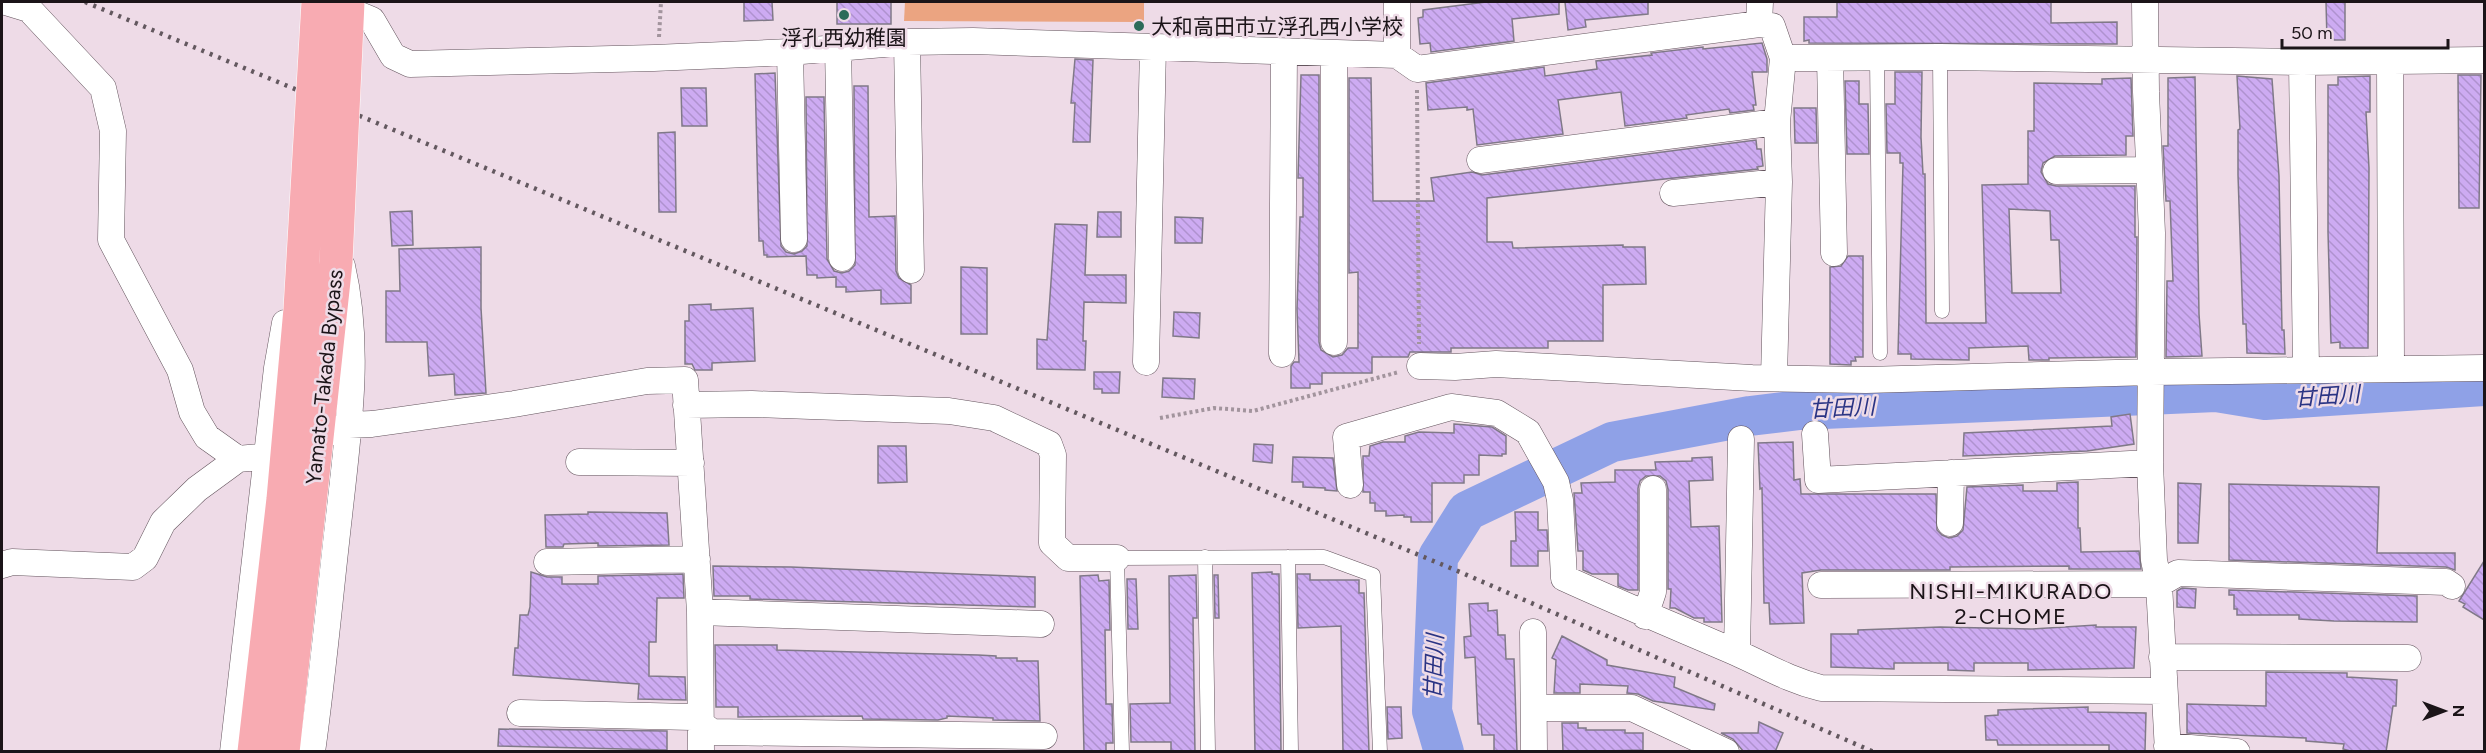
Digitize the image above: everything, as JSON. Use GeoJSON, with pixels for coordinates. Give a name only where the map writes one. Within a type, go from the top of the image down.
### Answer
{"type":"FeatureCollection","features":[{"type":"Feature","properties":{"kind":"highway"},"geometry":{"type":"LineString","coordinates":[[305,2],[306,224]]}},
{"type":"Feature","properties":{"kind":"highway","name":"Yamato-Takada Bypass"},"geometry":{"type":"LineString","coordinates":[[254,752],[284,499],[306,224],[340,4]]}},
{"type":"Feature","properties":{"kind":"highway","name":"Yamato-Takada Bypass"},"geometry":{"type":"LineString","coordinates":[[283,752],[336,262],[340,4]]}},
{"type":"Feature","properties":{"kind":"street"},"geometry":{"type":"LineString","coordinates":[[6,2],[29,9],[103,88],[112,131],[111,240],[180,370],[192,412],[207,437],[238,459]]}},
{"type":"Feature","properties":{"kind":"street"},"geometry":{"type":"LineString","coordinates":[[1397,2],[1407,62]]}},
{"type":"Feature","properties":{"kind":"street"},"geometry":{"type":"LineString","coordinates":[[2145,2],[2152,233],[2150,463],[2154,560],[2159,584],[2168,749],[2237,752]]}},
{"type":"Feature","properties":{"kind":"street"},"geometry":{"type":"LineString","coordinates":[[233,752],[277,368],[288,306],[316,222],[323,184],[340,4],[372,20],[393,56],[410,64],[654,58],[790,52],[838,46],[907,42],[973,41],[1334,54],[1407,62],[1760,13],[1772,26],[1783,58],[1777,122],[1779,182],[1774,378]]}},
{"type":"Feature","properties":{"kind":"street"},"geometry":{"type":"LineString","coordinates":[[907,42],[911,270]]}},
{"type":"Feature","properties":{"kind":"street"},"geometry":{"type":"LineString","coordinates":[[838,46],[842,258]]}},
{"type":"Feature","properties":{"kind":"street"},"geometry":{"type":"LineString","coordinates":[[1146,362],[1153,47]]}},
{"type":"Feature","properties":{"kind":"street"},"geometry":{"type":"LineString","coordinates":[[790,52],[794,239]]}},
{"type":"Feature","properties":{"kind":"street"},"geometry":{"type":"LineString","coordinates":[[1281,354],[1284,52]]}},
{"type":"Feature","properties":{"kind":"street"},"geometry":{"type":"LineString","coordinates":[[1334,54],[1334,342]]}},
{"type":"Feature","properties":{"kind":"street"},"geometry":{"type":"LineString","coordinates":[[1783,58],[1940,57],[2302,62],[2484,60]]}},
{"type":"Feature","properties":{"kind":"street"},"geometry":{"type":"LineString","coordinates":[[1830,58],[1834,253]]}},
{"type":"Feature","properties":{"kind":"street"},"geometry":{"type":"LineString","coordinates":[[2390,61],[2391,368]]}},
{"type":"Feature","properties":{"kind":"street"},"geometry":{"type":"LineString","coordinates":[[2302,62],[2306,370]]}},
{"type":"Feature","properties":{"kind":"street"},"geometry":{"type":"LineString","coordinates":[[1480,160],[1777,122]]}},
{"type":"Feature","properties":{"kind":"street"},"geometry":{"type":"LineString","coordinates":[[2056,171],[2149,170]]}},
{"type":"Feature","properties":{"kind":"street"},"geometry":{"type":"LineString","coordinates":[[1673,193],[1779,182]]}},
{"type":"Feature","properties":{"kind":"street"},"geometry":{"type":"LineString","coordinates":[[312,752],[321,688],[353,382],[350,309],[343,267],[327,222],[323,184]]}},
{"type":"Feature","properties":{"kind":"street"},"geometry":{"type":"LineString","coordinates":[[1420,366],[1496,364],[1774,378],[1876,380],[2152,372],[2484,368]]}},
{"type":"Feature","properties":{"kind":"street"},"geometry":{"type":"LineString","coordinates":[[2,565],[12,562],[132,567],[145,558],[163,522],[197,489],[238,459],[268,456],[349,425],[372,424],[514,404],[646,381],[685,380],[700,612],[701,752]]}},
{"type":"Feature","properties":{"kind":"street"},"geometry":{"type":"LineString","coordinates":[[686,405],[752,404],[949,411],[994,418],[1049,444],[1053,455],[1052,543],[1068,558],[1117,558]]}},
{"type":"Feature","properties":{"kind":"street"},"geometry":{"type":"LineString","coordinates":[[1350,485],[1346,437],[1451,407],[1497,413],[1528,432],[1556,482],[1560,500],[1563,578],[1645,616],[1737,653],[1795,681],[1821,688],[2164,691]]}},
{"type":"Feature","properties":{"kind":"street"},"geometry":{"type":"LineString","coordinates":[[1815,434],[1818,480],[2150,463]]}},
{"type":"Feature","properties":{"kind":"street"},"geometry":{"type":"LineString","coordinates":[[1737,653],[1741,439]]}},
{"type":"Feature","properties":{"kind":"street"},"geometry":{"type":"LineString","coordinates":[[579,462],[691,463]]}},
{"type":"Feature","properties":{"kind":"street"},"geometry":{"type":"LineString","coordinates":[[1950,523],[1951,473]]}},
{"type":"Feature","properties":{"kind":"street"},"geometry":{"type":"LineString","coordinates":[[1645,616],[1653,592],[1653,489]]}},
{"type":"Feature","properties":{"kind":"street"},"geometry":{"type":"LineString","coordinates":[[547,562],[697,559]]}},
{"type":"Feature","properties":{"kind":"street"},"geometry":{"type":"LineString","coordinates":[[1821,585],[2159,584],[2178,573],[2446,582],[2452,586]]}},
{"type":"Feature","properties":{"kind":"street"},"geometry":{"type":"LineString","coordinates":[[700,612],[1041,624]]}},
{"type":"Feature","properties":{"kind":"street"},"geometry":{"type":"LineString","coordinates":[[1533,632],[1534,752]]}},
{"type":"Feature","properties":{"kind":"street"},"geometry":{"type":"LineString","coordinates":[[2162,657],[2408,658]]}},
{"type":"Feature","properties":{"kind":"street"},"geometry":{"type":"LineString","coordinates":[[1534,708],[1632,708],[1726,752]]}},
{"type":"Feature","properties":{"kind":"street"},"geometry":{"type":"LineString","coordinates":[[520,713],[692,717],[712,732],[1044,736]]}},
{"type":"Feature","properties":{"kind":"lane"},"geometry":{"type":"LineString","coordinates":[[1940,57],[1942,311]]}},
{"type":"Feature","properties":{"kind":"lane"},"geometry":{"type":"LineString","coordinates":[[1876,58],[1880,354]]}},
{"type":"Feature","properties":{"kind":"lane"},"geometry":{"type":"LineString","coordinates":[[1204,557],[1208,752]]}},
{"type":"Feature","properties":{"kind":"lane"},"geometry":{"type":"LineString","coordinates":[[1122,752],[1117,558],[1204,557],[1324,557],[1373,575],[1380,752]]}},
{"type":"Feature","properties":{"kind":"lane"},"geometry":{"type":"LineString","coordinates":[[1288,557],[1291,752]]}},
{"type":"Feature","properties":{"kind":"path"},"geometry":{"type":"LineString","coordinates":[[654,58],[661,27],[661,2]]}},
{"type":"Feature","properties":{"kind":"path"},"geometry":{"type":"LineString","coordinates":[[1160,418],[1214,408],[1253,411],[1420,366],[1407,62]]}},
{"type":"Feature","properties":{"kind":"shaded area"},"geometry":{"type":"Polygon","coordinates":[[[905,2],[1144,2],[1144,22],[904,21],[905,2]]]}},
{"type":"Feature","properties":{"kind":"building"},"geometry":{"type":"Polygon","coordinates":[[[744,2],[772,2],[773,20],[744,21],[744,2]]]}},
{"type":"Feature","properties":{"kind":"building"},"geometry":{"type":"Polygon","coordinates":[[[837,2],[891,2],[891,24],[837,24],[837,2]]]}},
{"type":"Feature","properties":{"kind":"building"},"geometry":{"type":"Polygon","coordinates":[[[1486,2],[1559,2],[1559,14],[1512,19],[1514,41],[1431,52],[1430,43],[1420,44],[1418,18],[1423,17],[1423,10],[1486,2]]]}},
{"type":"Feature","properties":{"kind":"building"},"geometry":{"type":"Polygon","coordinates":[[[1565,2],[1648,2],[1648,14],[1585,20],[1586,27],[1568,30],[1565,2]]]}},
{"type":"Feature","properties":{"kind":"building"},"geometry":{"type":"Polygon","coordinates":[[[1837,2],[2051,2],[2051,23],[2117,22],[2117,44],[1809,43],[1809,40],[1804,41],[1804,17],[1837,17],[1837,2]]]}},
{"type":"Feature","properties":{"kind":"building"},"geometry":{"type":"Polygon","coordinates":[[[2326,2],[2345,2],[2345,40],[2327,40],[2326,2]]]}},
{"type":"Feature","properties":{"kind":"building"},"geometry":{"type":"Polygon","coordinates":[[[1762,43],[1767,59],[1767,72],[1752,72],[1756,105],[1753,105],[1754,110],[1730,113],[1729,109],[1686,115],[1687,118],[1625,126],[1621,92],[1558,100],[1563,134],[1477,145],[1473,109],[1467,110],[1467,107],[1428,110],[1426,83],[1544,67],[1545,76],[1597,69],[1596,61],[1703,47],[1703,49],[1762,43]]]}},
{"type":"Feature","properties":{"kind":"building"},"geometry":{"type":"Polygon","coordinates":[[[1075,59],[1093,60],[1090,142],[1073,142],[1075,103],[1071,103],[1075,59]]]}},
{"type":"Feature","properties":{"kind":"building"},"geometry":{"type":"Polygon","coordinates":[[[1895,72],[1922,72],[1921,137],[1923,174],[1925,174],[1926,323],[1986,323],[1982,185],[2028,184],[2028,131],[2034,131],[2034,83],[2102,84],[2102,79],[2131,78],[2133,136],[2126,136],[2126,155],[2055,156],[2043,163],[2041,172],[2048,184],[2056,186],[2135,186],[2136,357],[2029,360],[2028,346],[1969,348],[1969,360],[1911,359],[1911,354],[1898,354],[1903,163],[1900,163],[1900,153],[1887,153],[1886,104],[1895,104],[1895,72]],[[2009,209],[2012,293],[2061,293],[2059,240],[2051,240],[2050,211],[2009,209]]]}},
{"type":"Feature","properties":{"kind":"building"},"geometry":{"type":"Polygon","coordinates":[[[775,73],[781,246],[786,252],[794,254],[807,246],[806,97],[824,97],[827,259],[834,271],[842,273],[849,271],[855,265],[854,86],[868,86],[869,217],[895,216],[896,271],[899,278],[911,285],[911,303],[881,304],[881,290],[846,292],[846,287],[836,287],[836,277],[817,278],[817,275],[807,275],[806,256],[767,257],[764,255],[763,241],[759,241],[755,74],[775,73]]]}},
{"type":"Feature","properties":{"kind":"building"},"geometry":{"type":"Polygon","coordinates":[[[1301,75],[1319,75],[1319,342],[1321,350],[1333,357],[1342,355],[1348,348],[1358,348],[1358,272],[1349,273],[1349,78],[1371,78],[1373,201],[1434,201],[1431,178],[1472,172],[1482,175],[1756,140],[1757,149],[1761,149],[1763,166],[1757,167],[1758,169],[1487,198],[1487,242],[1512,242],[1513,248],[1623,245],[1623,247],[1645,247],[1646,284],[1603,285],[1603,341],[1548,341],[1548,348],[1451,348],[1451,352],[1410,352],[1408,357],[1372,357],[1372,373],[1322,373],[1322,384],[1310,384],[1310,388],[1291,388],[1291,366],[1294,362],[1299,362],[1297,309],[1300,217],[1303,217],[1303,178],[1298,178],[1301,75]]]}},
{"type":"Feature","properties":{"kind":"building"},"geometry":{"type":"Polygon","coordinates":[[[2458,75],[2481,75],[2479,208],[2459,208],[2458,75]]]}},
{"type":"Feature","properties":{"kind":"building"},"geometry":{"type":"Polygon","coordinates":[[[2237,76],[2272,79],[2279,176],[2282,330],[2284,330],[2285,354],[2247,353],[2246,324],[2243,324],[2237,76]]]}},
{"type":"Feature","properties":{"kind":"building"},"geometry":{"type":"Polygon","coordinates":[[[2370,76],[2370,112],[2366,112],[2369,168],[2368,348],[2340,348],[2340,342],[2331,343],[2328,85],[2338,85],[2338,77],[2370,76]]]}},
{"type":"Feature","properties":{"kind":"building"},"geometry":{"type":"Polygon","coordinates":[[[2195,77],[2199,314],[2202,356],[2166,357],[2167,281],[2173,281],[2170,201],[2166,201],[2163,146],[2168,146],[2168,78],[2195,77]]]}},
{"type":"Feature","properties":{"kind":"building"},"geometry":{"type":"Polygon","coordinates":[[[1845,81],[1859,81],[1859,104],[1868,104],[1869,154],[1847,154],[1845,81]]]}},
{"type":"Feature","properties":{"kind":"building"},"geometry":{"type":"Polygon","coordinates":[[[681,88],[706,88],[707,126],[682,126],[681,88]]]}},
{"type":"Feature","properties":{"kind":"building"},"geometry":{"type":"Polygon","coordinates":[[[1794,108],[1816,108],[1817,143],[1795,143],[1794,108]]]}},
{"type":"Feature","properties":{"kind":"building"},"geometry":{"type":"Polygon","coordinates":[[[675,132],[676,212],[659,212],[658,133],[675,132]]]}},
{"type":"Feature","properties":{"kind":"building"},"geometry":{"type":"Polygon","coordinates":[[[412,211],[413,245],[392,246],[390,212],[412,211]]]}},
{"type":"Feature","properties":{"kind":"building"},"geometry":{"type":"Polygon","coordinates":[[[1098,212],[1121,212],[1121,237],[1097,237],[1098,212]]]}},
{"type":"Feature","properties":{"kind":"building"},"geometry":{"type":"Polygon","coordinates":[[[1175,217],[1203,218],[1202,243],[1175,243],[1175,217]]]}},
{"type":"Feature","properties":{"kind":"building"},"geometry":{"type":"Polygon","coordinates":[[[1055,224],[1087,225],[1085,275],[1126,275],[1126,303],[1084,302],[1085,370],[1037,369],[1037,339],[1047,340],[1055,224]]]}},
{"type":"Feature","properties":{"kind":"building"},"geometry":{"type":"Polygon","coordinates":[[[481,247],[481,308],[486,393],[455,395],[454,374],[429,376],[427,342],[386,342],[386,291],[400,291],[399,249],[481,247]]]}},
{"type":"Feature","properties":{"kind":"building"},"geometry":{"type":"Polygon","coordinates":[[[1848,256],[1863,256],[1863,357],[1855,357],[1856,361],[1851,361],[1851,365],[1830,364],[1830,267],[1841,266],[1848,256]]]}},
{"type":"Feature","properties":{"kind":"building"},"geometry":{"type":"Polygon","coordinates":[[[961,267],[987,268],[987,334],[961,334],[961,267]]]}},
{"type":"Feature","properties":{"kind":"building"},"geometry":{"type":"Polygon","coordinates":[[[711,304],[711,310],[753,308],[755,361],[712,363],[712,370],[695,370],[692,364],[685,364],[685,321],[689,321],[689,305],[711,304]]]}},
{"type":"Feature","properties":{"kind":"building"},"geometry":{"type":"Polygon","coordinates":[[[1174,312],[1200,313],[1199,338],[1173,336],[1174,312]]]}},
{"type":"Feature","properties":{"kind":"building"},"geometry":{"type":"Polygon","coordinates":[[[1094,372],[1120,372],[1119,393],[1102,393],[1102,389],[1094,389],[1094,372]]]}},
{"type":"Feature","properties":{"kind":"building"},"geometry":{"type":"Polygon","coordinates":[[[1163,378],[1195,379],[1194,399],[1162,397],[1163,378]]]}},
{"type":"Feature","properties":{"kind":"building"},"geometry":{"type":"Polygon","coordinates":[[[2130,414],[2134,444],[2087,451],[1963,456],[1964,433],[2112,426],[2111,417],[2130,414]]]}},
{"type":"Feature","properties":{"kind":"building"},"geometry":{"type":"Polygon","coordinates":[[[1454,424],[1492,427],[1506,436],[1506,454],[1502,456],[1479,455],[1479,475],[1464,475],[1464,483],[1432,483],[1432,522],[1411,522],[1411,517],[1386,516],[1386,511],[1375,511],[1375,503],[1370,503],[1370,492],[1363,492],[1363,456],[1369,456],[1370,446],[1383,442],[1405,442],[1405,436],[1419,432],[1454,433],[1454,424]]]}},
{"type":"Feature","properties":{"kind":"building"},"geometry":{"type":"Polygon","coordinates":[[[1793,442],[1794,480],[1800,479],[1801,494],[1936,494],[1937,530],[1949,538],[1957,536],[1963,530],[1967,487],[2023,485],[2023,491],[2057,491],[2057,483],[2078,482],[2078,528],[2080,528],[2081,552],[2139,551],[2141,569],[2069,569],[2069,566],[1950,567],[1950,570],[1821,570],[1802,573],[1804,623],[1770,624],[1769,603],[1764,603],[1762,488],[1760,489],[1758,443],[1793,442]]]}},
{"type":"Feature","properties":{"kind":"building"},"geometry":{"type":"Polygon","coordinates":[[[1254,444],[1273,445],[1272,463],[1253,461],[1254,444]]]}},
{"type":"Feature","properties":{"kind":"building"},"geometry":{"type":"Polygon","coordinates":[[[878,446],[906,446],[907,482],[878,483],[878,446]]]}},
{"type":"Feature","properties":{"kind":"building"},"geometry":{"type":"Polygon","coordinates":[[[1293,457],[1333,458],[1337,491],[1303,487],[1303,482],[1292,482],[1293,457]]]}},
{"type":"Feature","properties":{"kind":"building"},"geometry":{"type":"Polygon","coordinates":[[[1712,457],[1713,480],[1689,481],[1691,527],[1719,526],[1722,622],[1704,622],[1704,618],[1694,618],[1675,608],[1670,608],[1668,489],[1666,481],[1660,476],[1646,476],[1640,481],[1638,488],[1638,590],[1628,590],[1618,586],[1618,574],[1592,574],[1583,570],[1583,551],[1578,551],[1574,493],[1582,493],[1581,483],[1615,482],[1615,470],[1656,470],[1655,462],[1692,461],[1692,458],[1712,457]]]}},
{"type":"Feature","properties":{"kind":"building"},"geometry":{"type":"Polygon","coordinates":[[[2178,483],[2201,484],[2198,543],[2178,543],[2178,483]]]}},
{"type":"Feature","properties":{"kind":"building"},"geometry":{"type":"Polygon","coordinates":[[[2229,484],[2379,487],[2377,553],[2455,553],[2455,570],[2446,567],[2229,560],[2229,484]]]}},
{"type":"Feature","properties":{"kind":"building"},"geometry":{"type":"Polygon","coordinates":[[[588,512],[667,513],[669,545],[598,546],[598,543],[546,547],[545,515],[588,514],[588,512]]]}},
{"type":"Feature","properties":{"kind":"building"},"geometry":{"type":"Polygon","coordinates":[[[1515,512],[1538,512],[1538,530],[1547,530],[1548,551],[1538,551],[1538,566],[1511,566],[1511,541],[1516,541],[1515,512]]]}},
{"type":"Feature","properties":{"kind":"building"},"geometry":{"type":"Polygon","coordinates":[[[2484,561],[2484,620],[2463,607],[2465,604],[2459,601],[2484,561]]]}},
{"type":"Feature","properties":{"kind":"building"},"geometry":{"type":"Polygon","coordinates":[[[713,566],[1035,577],[1035,607],[714,596],[713,566]]]}},
{"type":"Feature","properties":{"kind":"building"},"geometry":{"type":"Polygon","coordinates":[[[531,572],[547,577],[562,577],[562,584],[598,584],[598,576],[683,574],[684,598],[657,598],[656,642],[649,642],[649,676],[685,677],[686,700],[638,699],[639,684],[513,675],[515,648],[518,648],[520,615],[528,615],[530,607],[531,572]]]}},
{"type":"Feature","properties":{"kind":"building"},"geometry":{"type":"Polygon","coordinates":[[[1272,572],[1272,574],[1279,574],[1281,752],[1255,752],[1252,573],[1272,572]]]}},
{"type":"Feature","properties":{"kind":"building"},"geometry":{"type":"Polygon","coordinates":[[[1297,574],[1310,574],[1310,580],[1359,580],[1359,593],[1364,593],[1369,752],[1343,752],[1341,626],[1298,628],[1297,574]]]}},
{"type":"Feature","properties":{"kind":"building"},"geometry":{"type":"Polygon","coordinates":[[[1098,575],[1099,581],[1109,580],[1110,630],[1105,630],[1106,704],[1112,704],[1113,743],[1106,743],[1106,752],[1084,752],[1080,576],[1098,575]]]}},
{"type":"Feature","properties":{"kind":"building"},"geometry":{"type":"Polygon","coordinates":[[[1196,575],[1197,618],[1193,618],[1195,752],[1171,752],[1171,742],[1131,742],[1130,704],[1170,703],[1169,576],[1196,575]]]}},
{"type":"Feature","properties":{"kind":"building"},"geometry":{"type":"Polygon","coordinates":[[[1214,575],[1218,575],[1219,618],[1215,618],[1214,575]]]}},
{"type":"Feature","properties":{"kind":"building"},"geometry":{"type":"Polygon","coordinates":[[[1127,579],[1136,579],[1138,629],[1128,629],[1127,579]]]}},
{"type":"Feature","properties":{"kind":"building"},"geometry":{"type":"Polygon","coordinates":[[[2182,588],[2196,589],[2195,608],[2177,607],[2177,591],[2182,588]]]}},
{"type":"Feature","properties":{"kind":"building"},"geometry":{"type":"Polygon","coordinates":[[[2229,590],[2417,596],[2417,622],[2299,619],[2299,615],[2237,615],[2237,609],[2234,609],[2234,595],[2229,595],[2229,590]]]}},
{"type":"Feature","properties":{"kind":"building"},"geometry":{"type":"Polygon","coordinates":[[[1488,603],[1488,611],[1497,610],[1498,635],[1505,635],[1506,659],[1514,659],[1517,752],[1494,752],[1494,735],[1482,735],[1481,724],[1478,724],[1475,657],[1465,658],[1464,637],[1471,636],[1469,604],[1488,603]]]}},
{"type":"Feature","properties":{"kind":"building"},"geometry":{"type":"Polygon","coordinates":[[[2096,625],[2096,627],[2136,627],[2134,668],[2028,670],[2028,663],[1974,663],[1974,671],[1948,670],[1948,663],[1894,663],[1894,669],[1831,667],[1831,634],[1858,634],[1858,630],[1940,627],[2031,629],[2096,625]]]}},
{"type":"Feature","properties":{"kind":"building"},"geometry":{"type":"Polygon","coordinates":[[[1562,636],[1607,660],[1607,665],[1675,677],[1674,687],[1715,704],[1714,710],[1653,701],[1638,694],[1627,693],[1628,686],[1580,684],[1580,693],[1554,693],[1556,660],[1552,658],[1562,636]]]}},
{"type":"Feature","properties":{"kind":"building"},"geometry":{"type":"Polygon","coordinates":[[[715,645],[777,645],[777,650],[978,655],[1017,658],[1017,661],[1038,661],[1040,721],[947,716],[947,718],[938,720],[863,719],[862,716],[738,717],[738,707],[716,707],[715,645]]]}},
{"type":"Feature","properties":{"kind":"building"},"geometry":{"type":"Polygon","coordinates":[[[2266,672],[2347,673],[2347,677],[2397,680],[2396,706],[2393,706],[2386,752],[2354,752],[2343,749],[2344,744],[2306,741],[2306,738],[2187,733],[2187,704],[2266,706],[2266,672]]]}},
{"type":"Feature","properties":{"kind":"building"},"geometry":{"type":"Polygon","coordinates":[[[1387,707],[1401,707],[1402,738],[1388,739],[1387,707]]]}},
{"type":"Feature","properties":{"kind":"building"},"geometry":{"type":"Polygon","coordinates":[[[2088,707],[2088,712],[2146,713],[2145,751],[2109,751],[2109,745],[1998,745],[1997,740],[1986,740],[1985,716],[1998,715],[1998,710],[2088,707]]]}},
{"type":"Feature","properties":{"kind":"building"},"geometry":{"type":"Polygon","coordinates":[[[1759,722],[1783,733],[1775,752],[1744,752],[1733,739],[1721,733],[1758,733],[1759,722]]]}},
{"type":"Feature","properties":{"kind":"building"},"geometry":{"type":"Polygon","coordinates":[[[1562,723],[1578,723],[1578,728],[1586,728],[1586,730],[1625,730],[1625,733],[1643,733],[1643,750],[1563,752],[1562,723]]]}},
{"type":"Feature","properties":{"kind":"building"},"geometry":{"type":"Polygon","coordinates":[[[499,729],[667,731],[667,750],[498,746],[499,729]]]}},
{"type":"Feature","properties":{"kind":"waterway","name":"甘田川"},"geometry":{"type":"LineString","coordinates":[[1444,752],[1432,711],[1438,557],[1467,511],[1612,442],[1750,416],[1800,410],[2216,392],[2265,400],[2484,386]]}},
{"type":"Feature","properties":{"kind":"railway"},"geometry":{"type":"LineString","coordinates":[[85,2],[1460,572],[1874,752]]}},
{"type":"Feature","properties":{"kind":"place","name":"浮孔西幼稚園"},"geometry":{"type":"Point","coordinates":[844,15]}},
{"type":"Feature","properties":{"kind":"place","name":"大和高田市立浮孔西小学校"},"geometry":{"type":"Point","coordinates":[1139,26]}},
{"type":"Feature","properties":{"kind":"district","name":"NISHI-MIKURADO 2-CHOME"},"geometry":{"type":"Point","coordinates":[2011,604]}}]}
